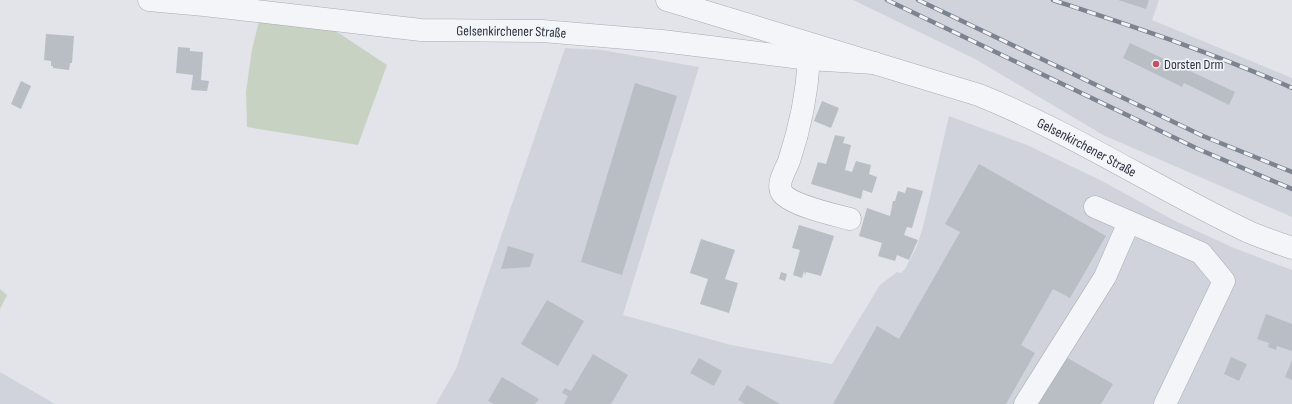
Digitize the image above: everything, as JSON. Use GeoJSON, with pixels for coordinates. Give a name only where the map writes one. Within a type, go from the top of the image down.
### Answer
{"type":"FeatureCollection","features":[{"type":"Feature","properties":{"kind":"street","name":"Gelsenkirchener Straße"},"geometry":{"type":"LineString","coordinates":[[149,0],[421,30],[542,31],[662,41],[810,59],[874,63]]}},
{"type":"Feature","properties":{"kind":"street","name":"Gelsenkirchener Straße"},"geometry":{"type":"LineString","coordinates":[[667,0],[979,95],[1017,110],[1251,232],[1292,248]]}},
{"type":"Feature","properties":{"kind":"street"},"geometry":{"type":"LineString","coordinates":[[810,59],[808,85],[801,122],[789,162],[780,184],[781,192],[790,200],[850,220]]}},
{"type":"Feature","properties":{"kind":"street"},"geometry":{"type":"LineString","coordinates":[[1095,207],[1201,253],[1224,281],[1166,404]]}},
{"type":"Feature","properties":{"kind":"street"},"geometry":{"type":"LineString","coordinates":[[1025,404],[1105,277],[1129,222]]}},
{"type":"Feature","properties":{"kind":"shaded area"},"geometry":{"type":"Polygon","coordinates":[[[853,0],[1159,0],[1152,20],[1292,78],[1292,217],[1103,135],[975,59],[853,0]]]}},
{"type":"Feature","properties":{"kind":"shaded area"},"geometry":{"type":"Polygon","coordinates":[[[565,48],[602,50],[699,67],[623,315],[731,345],[832,364],[880,285],[897,272],[901,273],[905,269],[917,246],[923,227],[949,116],[1027,145],[1102,181],[1175,221],[1234,248],[1292,270],[1292,404],[436,404],[456,369],[565,48]]]}},
{"type":"Feature","properties":{"kind":"shaded area"},"geometry":{"type":"Polygon","coordinates":[[[0,372],[55,404],[0,404],[0,372]]]}},
{"type":"Feature","properties":{"kind":"green space"},"geometry":{"type":"Polygon","coordinates":[[[259,21],[331,28],[387,65],[358,145],[247,127],[246,92],[252,49],[259,21]]]}},
{"type":"Feature","properties":{"kind":"green space"},"geometry":{"type":"Polygon","coordinates":[[[0,289],[7,295],[0,309],[0,289]]]}},
{"type":"Feature","properties":{"kind":"building"},"geometry":{"type":"Polygon","coordinates":[[[1118,0],[1149,0],[1146,9],[1118,0]]]}},
{"type":"Feature","properties":{"kind":"building"},"geometry":{"type":"Polygon","coordinates":[[[46,34],[74,36],[72,63],[70,63],[69,70],[53,68],[53,66],[51,66],[51,61],[44,60],[46,34]]]}},
{"type":"Feature","properties":{"kind":"building","name":"Dorsten Drm"},"geometry":{"type":"Polygon","coordinates":[[[1130,43],[1235,92],[1229,105],[1184,83],[1182,87],[1123,58],[1130,43]]]}},
{"type":"Feature","properties":{"kind":"building"},"geometry":{"type":"Polygon","coordinates":[[[178,47],[190,48],[190,51],[203,52],[201,80],[209,81],[207,91],[191,90],[193,75],[176,73],[178,47]]]}},
{"type":"Feature","properties":{"kind":"building"},"geometry":{"type":"Polygon","coordinates":[[[21,81],[31,86],[21,109],[11,104],[21,81]]]}},
{"type":"Feature","properties":{"kind":"building"},"geometry":{"type":"Polygon","coordinates":[[[635,83],[677,96],[622,275],[581,262],[635,83]]]}},
{"type":"Feature","properties":{"kind":"building"},"geometry":{"type":"Polygon","coordinates":[[[822,101],[839,108],[831,128],[814,121],[822,101]]]}},
{"type":"Feature","properties":{"kind":"building"},"geometry":{"type":"Polygon","coordinates":[[[835,135],[845,137],[843,143],[851,145],[845,170],[852,172],[856,161],[871,165],[869,174],[877,177],[872,193],[863,190],[861,199],[811,184],[818,162],[826,164],[835,135]]]}},
{"type":"Feature","properties":{"kind":"building"},"geometry":{"type":"Polygon","coordinates":[[[979,164],[1106,236],[1070,298],[1053,289],[1021,345],[1035,353],[1006,404],[833,404],[877,326],[899,339],[960,232],[945,224],[979,164]]]}},
{"type":"Feature","properties":{"kind":"building"},"geometry":{"type":"Polygon","coordinates":[[[907,187],[923,191],[912,228],[907,227],[904,235],[918,240],[909,260],[897,255],[895,261],[878,256],[882,243],[859,236],[867,208],[890,216],[893,201],[895,201],[898,191],[905,193],[907,187]]]}},
{"type":"Feature","properties":{"kind":"building"},"geometry":{"type":"Polygon","coordinates":[[[799,225],[834,236],[821,276],[806,272],[805,275],[804,271],[802,278],[793,275],[800,250],[792,248],[799,225]]]}},
{"type":"Feature","properties":{"kind":"building"},"geometry":{"type":"Polygon","coordinates":[[[701,239],[735,250],[725,279],[738,283],[729,313],[700,304],[708,279],[690,273],[701,239]]]}},
{"type":"Feature","properties":{"kind":"building"},"geometry":{"type":"Polygon","coordinates":[[[508,246],[534,254],[530,267],[501,269],[508,246]]]}},
{"type":"Feature","properties":{"kind":"building"},"geometry":{"type":"Polygon","coordinates":[[[781,272],[787,274],[785,281],[779,279],[781,272]]]}},
{"type":"Feature","properties":{"kind":"building"},"geometry":{"type":"Polygon","coordinates":[[[547,300],[584,321],[558,366],[521,344],[547,300]]]}},
{"type":"Feature","properties":{"kind":"building"},"geometry":{"type":"Polygon","coordinates":[[[1266,314],[1292,324],[1292,351],[1277,346],[1276,350],[1268,347],[1269,343],[1257,339],[1266,314]]]}},
{"type":"Feature","properties":{"kind":"building"},"geometry":{"type":"Polygon","coordinates":[[[593,354],[628,375],[611,404],[564,404],[568,396],[562,393],[565,388],[571,391],[593,354]]]}},
{"type":"Feature","properties":{"kind":"building"},"geometry":{"type":"Polygon","coordinates":[[[1064,356],[1113,384],[1101,404],[1037,404],[1064,356]]]}},
{"type":"Feature","properties":{"kind":"building"},"geometry":{"type":"Polygon","coordinates":[[[1231,357],[1247,364],[1239,381],[1224,374],[1231,357]]]}},
{"type":"Feature","properties":{"kind":"building"},"geometry":{"type":"Polygon","coordinates":[[[699,358],[722,371],[714,386],[690,373],[699,358]]]}},
{"type":"Feature","properties":{"kind":"building"},"geometry":{"type":"Polygon","coordinates":[[[1292,360],[1292,380],[1285,377],[1292,360]]]}},
{"type":"Feature","properties":{"kind":"building"},"geometry":{"type":"Polygon","coordinates":[[[502,377],[539,399],[535,404],[494,404],[488,401],[502,377]]]}},
{"type":"Feature","properties":{"kind":"building"},"geometry":{"type":"Polygon","coordinates":[[[747,385],[780,404],[745,404],[738,400],[747,385]]]}},
{"type":"Feature","properties":{"kind":"railway"},"geometry":{"type":"LineString","coordinates":[[887,0],[1198,149],[1292,189]]}},
{"type":"Feature","properties":{"kind":"railway"},"geometry":{"type":"LineString","coordinates":[[918,0],[1203,136],[1292,172]]}},
{"type":"Feature","properties":{"kind":"railway"},"geometry":{"type":"LineString","coordinates":[[1053,0],[1144,30],[1233,63],[1292,88]]}},
{"type":"Feature","properties":{"kind":"place","name":"Dorsten Drm"},"geometry":{"type":"Point","coordinates":[1156,64]}}]}
